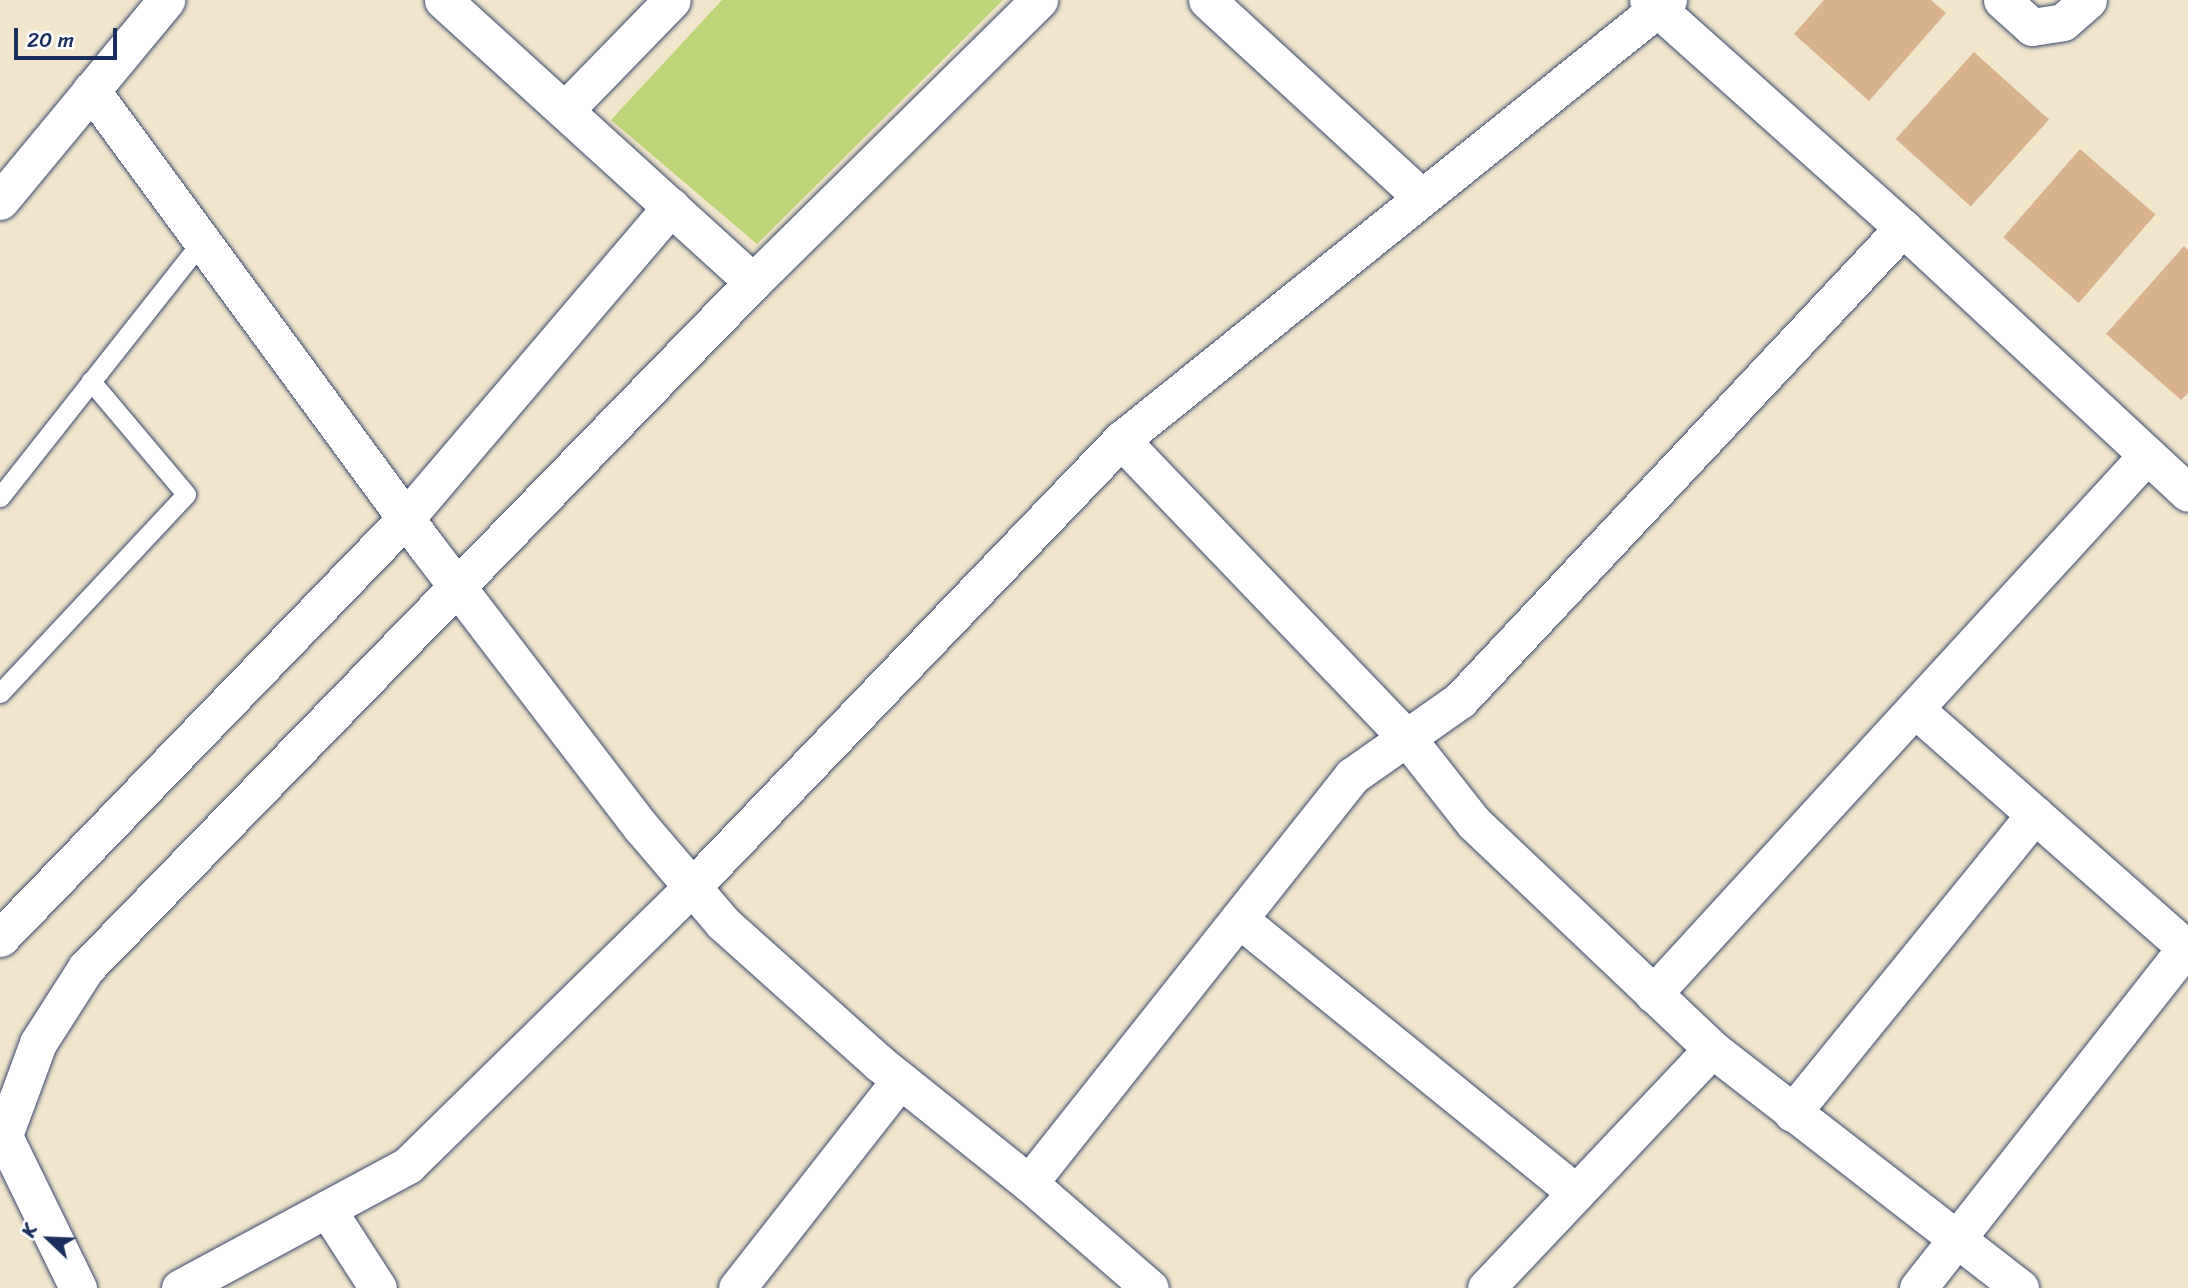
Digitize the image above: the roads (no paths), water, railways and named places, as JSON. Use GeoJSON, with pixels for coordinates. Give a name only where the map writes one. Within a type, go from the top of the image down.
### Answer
{"type":"FeatureCollection","features":[{"type":"Feature","properties":{"kind":"street"},"geometry":{"type":"LineString","coordinates":[[0,201],[166,0]]}},
{"type":"Feature","properties":{"kind":"street"},"geometry":{"type":"LineString","coordinates":[[443,0],[753,282]]}},
{"type":"Feature","properties":{"kind":"street"},"geometry":{"type":"LineString","coordinates":[[565,110],[672,0]]}},
{"type":"Feature","properties":{"kind":"street"},"geometry":{"type":"LineString","coordinates":[[78,1288],[2,1132],[38,1043],[86,968],[455,584],[753,282],[1040,0]]}},
{"type":"Feature","properties":{"kind":"street"},"geometry":{"type":"LineString","coordinates":[[1207,0],[1419,196]]}},
{"type":"Feature","properties":{"kind":"street"},"geometry":{"type":"LineString","coordinates":[[2002,0],[2032,27],[2063,22],[2088,0]]}},
{"type":"Feature","properties":{"kind":"street"},"geometry":{"type":"LineString","coordinates":[[180,1288],[408,1165],[692,887],[1121,440],[1658,3],[2188,493]]}},
{"type":"Feature","properties":{"kind":"street"},"geometry":{"type":"LineString","coordinates":[[91,90],[455,584],[641,827],[723,923],[900,1080],[1029,1183],[1150,1288]]}},
{"type":"Feature","properties":{"kind":"street"},"geometry":{"type":"LineString","coordinates":[[0,938],[405,518],[671,207]]}},
{"type":"Feature","properties":{"kind":"street"},"geometry":{"type":"LineString","coordinates":[[1029,1183],[1352,776],[1460,700],[1903,228]]}},
{"type":"Feature","properties":{"kind":"street"},"geometry":{"type":"LineString","coordinates":[[1121,440],[1407,738],[1474,823],[1653,994],[1712,1049],[1957,1243],[2020,1288]]}},
{"type":"Feature","properties":{"kind":"street"},"geometry":{"type":"LineString","coordinates":[[1653,994],[2147,455]]}},
{"type":"Feature","properties":{"kind":"street"},"geometry":{"type":"LineString","coordinates":[[1915,709],[2187,947],[1919,1288]]}},
{"type":"Feature","properties":{"kind":"street"},"geometry":{"type":"LineString","coordinates":[[1793,1113],[2035,814]]}},
{"type":"Feature","properties":{"kind":"street"},"geometry":{"type":"LineString","coordinates":[[1239,919],[1576,1193]]}},
{"type":"Feature","properties":{"kind":"street"},"geometry":{"type":"LineString","coordinates":[[1486,1288],[1712,1049]]}},
{"type":"Feature","properties":{"kind":"street"},"geometry":{"type":"LineString","coordinates":[[737,1288],[900,1080]]}},
{"type":"Feature","properties":{"kind":"street"},"geometry":{"type":"LineString","coordinates":[[327,1209],[378,1288]]}},
{"type":"Feature","properties":{"kind":"lane"},"geometry":{"type":"LineString","coordinates":[[0,497],[202,241]]}},
{"type":"Feature","properties":{"kind":"lane"},"geometry":{"type":"LineString","coordinates":[[0,693],[186,494],[91,381]]}}]}
